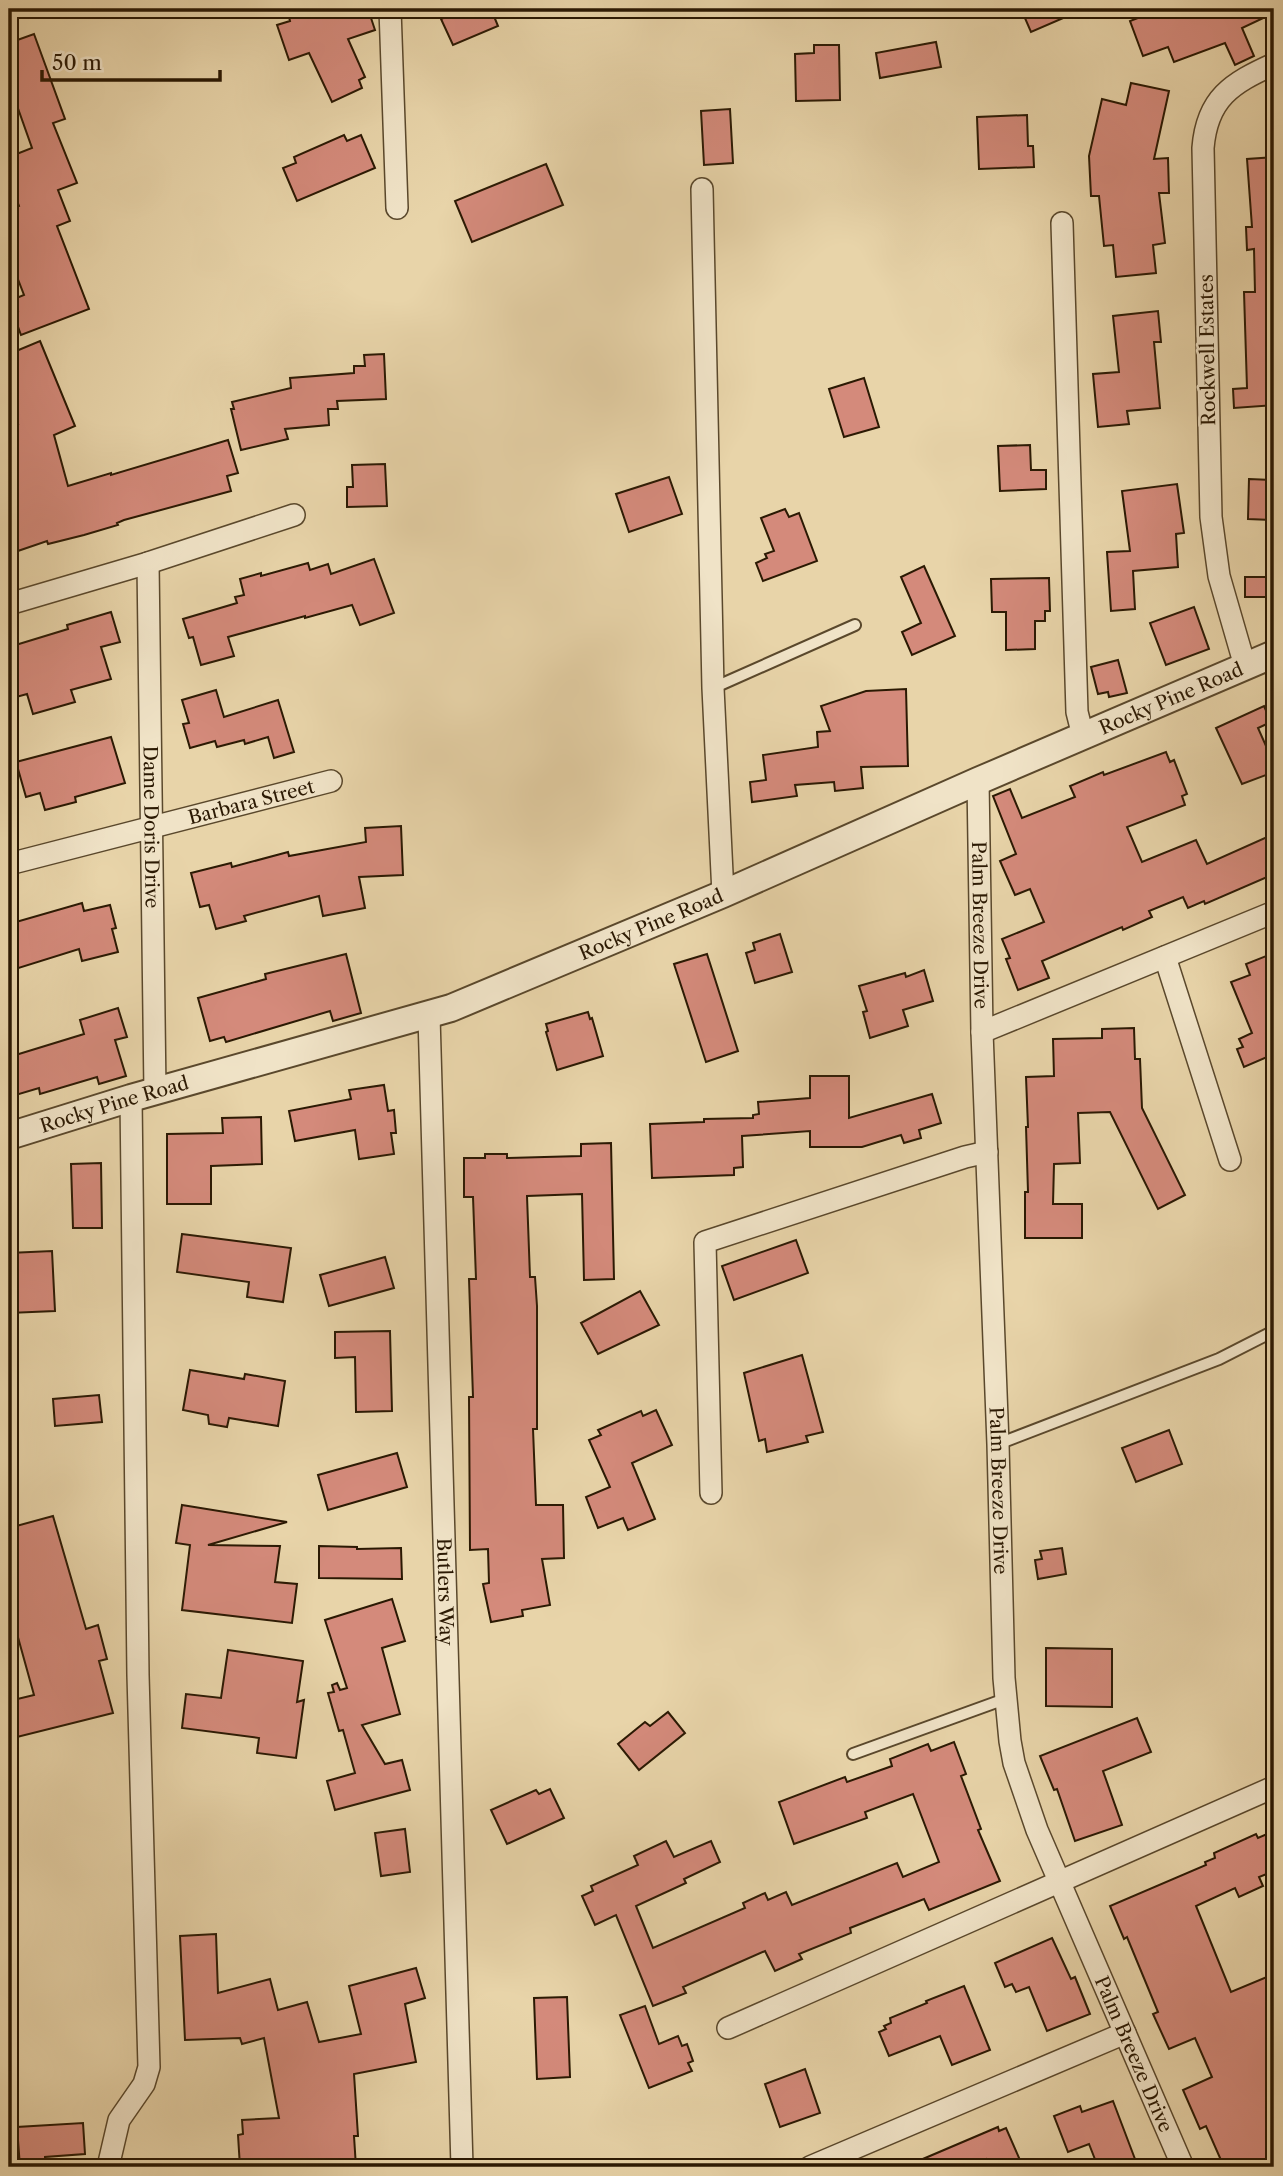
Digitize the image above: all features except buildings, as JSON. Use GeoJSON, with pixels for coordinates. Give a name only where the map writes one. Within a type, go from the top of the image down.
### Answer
{"type":"FeatureCollection","features":[{"type":"Feature","properties":{"kind":"street"},"geometry":{"type":"LineString","coordinates":[[390,9],[397,208]]}},
{"type":"Feature","properties":{"kind":"street","name":"Rockwell Estates"},"geometry":{"type":"LineString","coordinates":[[1245,666],[1219,576],[1211,517],[1202,148],[1208,120],[1220,97],[1247,77],[1274,64]]}},
{"type":"Feature","properties":{"kind":"street"},"geometry":{"type":"LineString","coordinates":[[702,189],[713,688],[723,894]]}},
{"type":"Feature","properties":{"kind":"street"},"geometry":{"type":"LineString","coordinates":[[1062,222],[1077,712],[1083,736]]}},
{"type":"Feature","properties":{"kind":"street"},"geometry":{"type":"LineString","coordinates":[[9,604],[148,563],[294,515]]}},
{"type":"Feature","properties":{"kind":"street","name":"Dame Doris Drive"},"geometry":{"type":"LineString","coordinates":[[108,2167],[119,2120],[144,2084],[149,2067],[138,1675],[143,1095],[152,827],[148,563]]}},
{"type":"Feature","properties":{"kind":"street","name":"Rocky Pine Road"},"geometry":{"type":"LineString","coordinates":[[9,1136],[143,1095],[451,1008],[723,894],[1274,654]]}},
{"type":"Feature","properties":{"kind":"street","name":"Barbara Street"},"geometry":{"type":"LineString","coordinates":[[9,864],[331,781]]}},
{"type":"Feature","properties":{"kind":"street","name":"Palm Breeze Drive"},"geometry":{"type":"LineString","coordinates":[[978,781],[982,1032],[1005,1699],[1010,1741],[1022,1791],[1059,1884],[1183,2167]]}},
{"type":"Feature","properties":{"kind":"street"},"geometry":{"type":"LineString","coordinates":[[982,1032],[1274,912]]}},
{"type":"Feature","properties":{"kind":"street"},"geometry":{"type":"LineString","coordinates":[[1165,957],[1230,1160]]}},
{"type":"Feature","properties":{"kind":"street","name":"Butlers Way"},"geometry":{"type":"LineString","coordinates":[[429,1016],[462,2167]]}},
{"type":"Feature","properties":{"kind":"street"},"geometry":{"type":"LineString","coordinates":[[711,1493],[705,1242],[986,1152]]}},
{"type":"Feature","properties":{"kind":"street"},"geometry":{"type":"LineString","coordinates":[[728,2028],[1274,1787]]}},
{"type":"Feature","properties":{"kind":"street"},"geometry":{"type":"LineString","coordinates":[[810,2167],[1125,2033]]}},
{"type":"Feature","properties":{"kind":"lane"},"geometry":{"type":"LineString","coordinates":[[713,688],[855,625]]}},
{"type":"Feature","properties":{"kind":"lane"},"geometry":{"type":"LineString","coordinates":[[998,1444],[1219,1359],[1274,1331]]}},
{"type":"Feature","properties":{"kind":"lane"},"geometry":{"type":"LineString","coordinates":[[853,1754],[1005,1699]]}}]}
